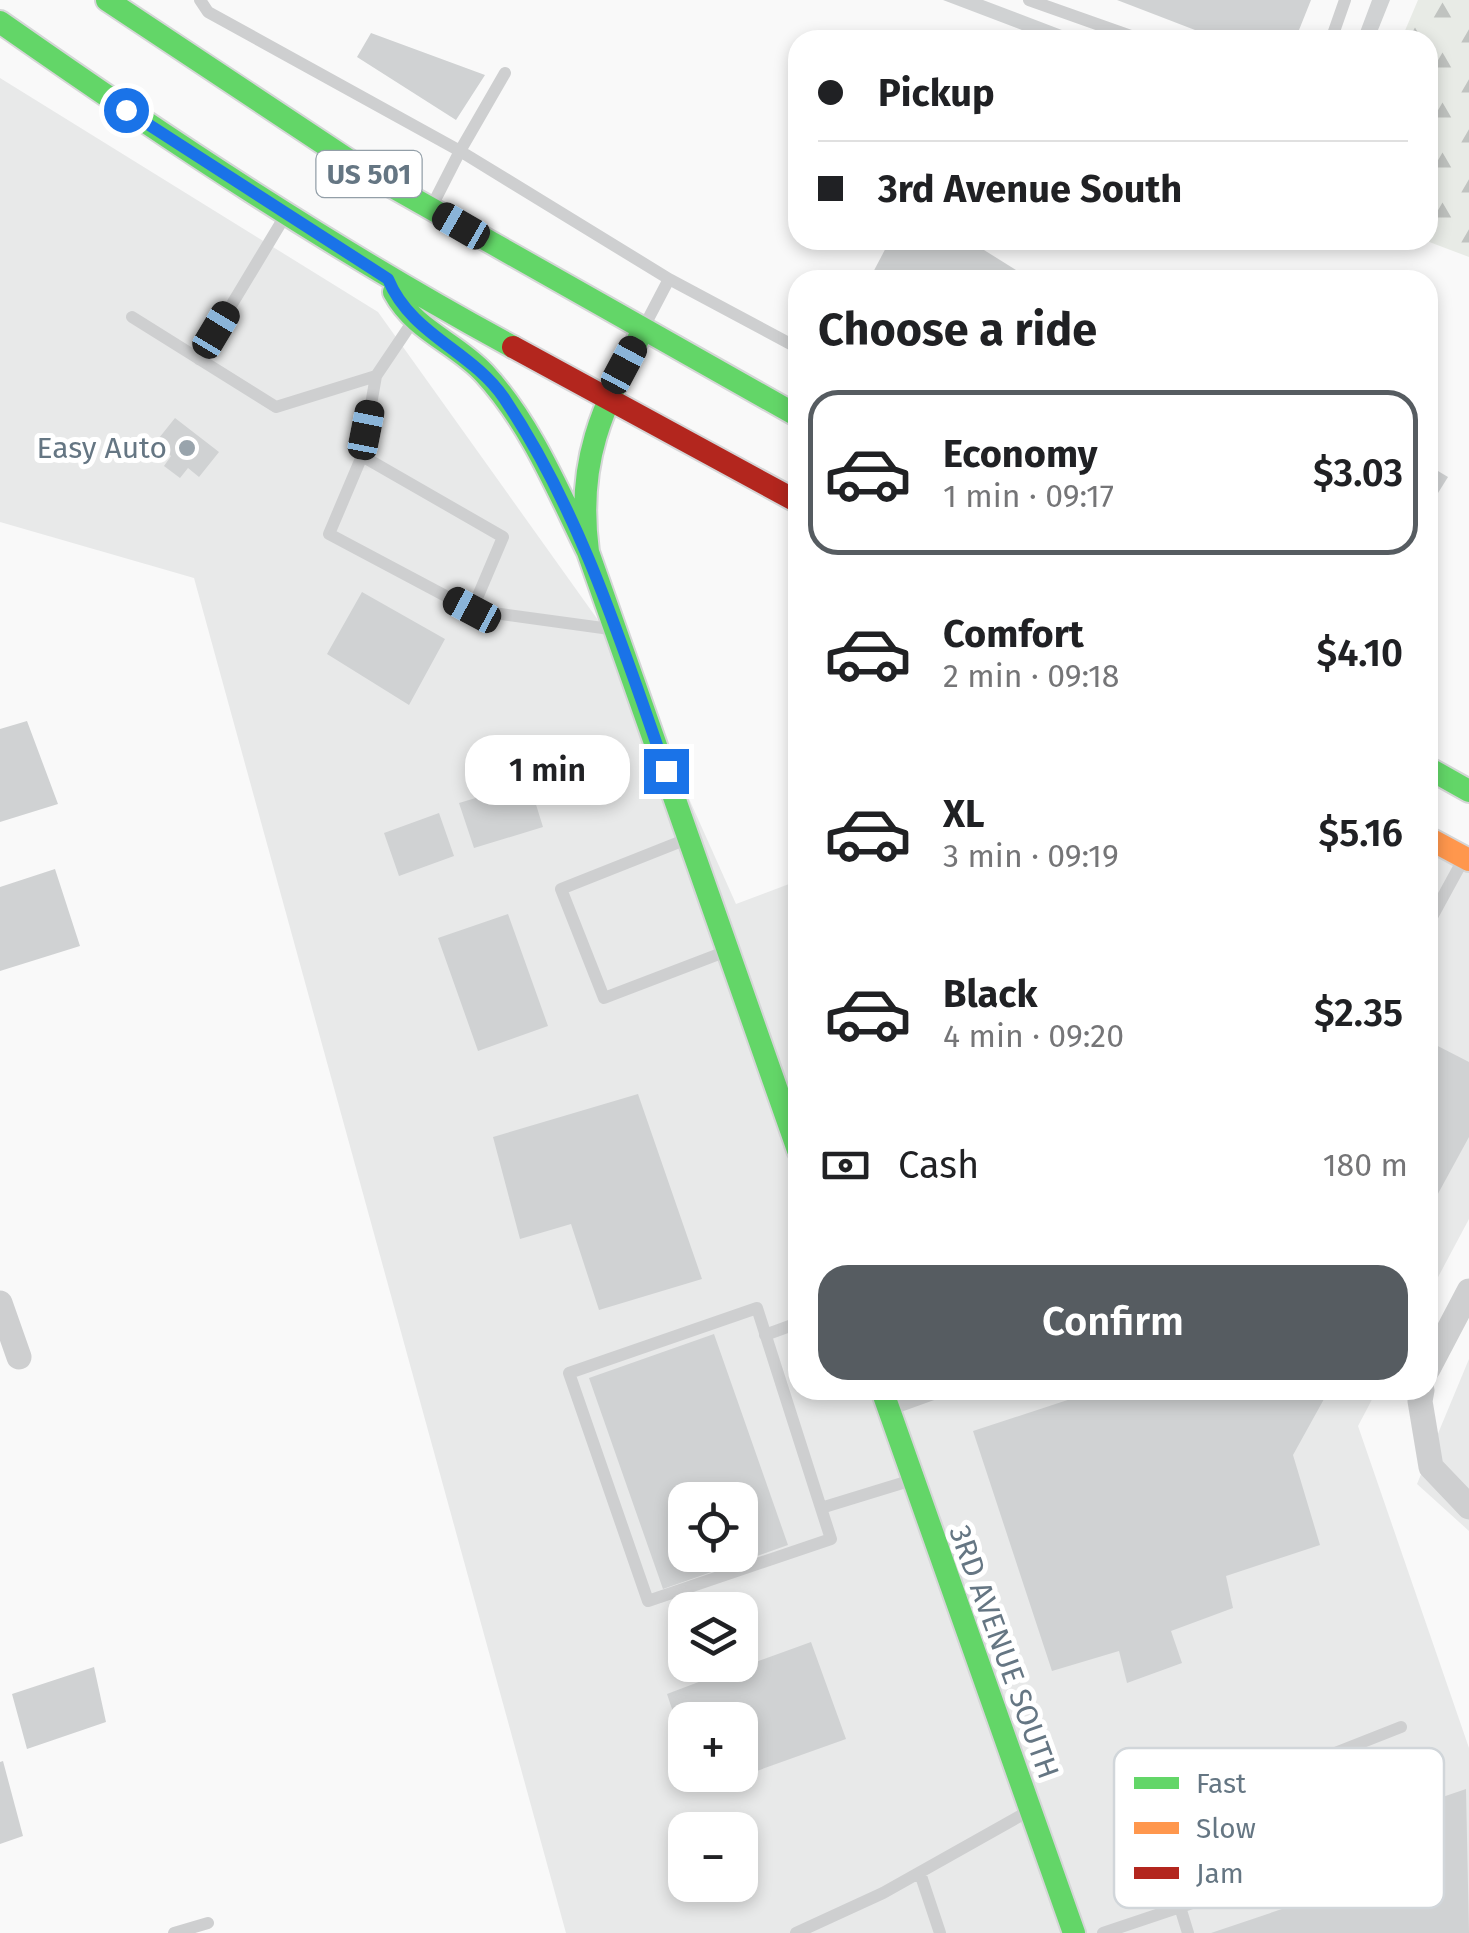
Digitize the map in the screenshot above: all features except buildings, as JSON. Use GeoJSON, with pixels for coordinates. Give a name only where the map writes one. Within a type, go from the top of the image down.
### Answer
{"type":"FeatureCollection","features":[{"type":"Feature","properties":{"kind":"main road","name":"US 501"},"geometry":{"type":"LineString","coordinates":[[108,0],[216,76],[430,209],[788,410]]}},
{"type":"Feature","properties":{"kind":"main road","name":"US 501"},"geometry":{"type":"LineString","coordinates":[[0,22],[190,155],[388,279],[788,497]]}},
{"type":"Feature","properties":{"kind":"main road"},"geometry":{"type":"LineString","coordinates":[[388,279],[397,300],[414,319],[480,369],[501,394],[546,468],[588,552],[788,1121]]}},
{"type":"Feature","properties":{"kind":"main road"},"geometry":{"type":"LineString","coordinates":[[588,552],[580,508],[586,449],[606,400],[643,330]]}},
{"type":"Feature","properties":{"kind":"main road"},"geometry":{"type":"LineString","coordinates":[[1438,774],[1469,791]]}},
{"type":"Feature","properties":{"kind":"main road"},"geometry":{"type":"LineString","coordinates":[[1438,844],[1466,859]]}},
{"type":"Feature","properties":{"kind":"main road","name":"3RD AVENUE SOUTH"},"geometry":{"type":"LineString","coordinates":[[886,1400],[911,1480],[1074,1933]]}},
{"type":"Feature","properties":{"kind":"street"},"geometry":{"type":"LineString","coordinates":[[1438,1350],[1469,1291]]}},
{"type":"Feature","properties":{"kind":"street"},"geometry":{"type":"LineString","coordinates":[[0,1303],[19,1357]]}},
{"type":"Feature","properties":{"kind":"street"},"geometry":{"type":"LineString","coordinates":[[1420,1400],[1430,1467],[1469,1507]]}},
{"type":"Feature","properties":{"kind":"lane"},"geometry":{"type":"LineString","coordinates":[[200,0],[208,12],[460,151],[669,279],[788,343]]}},
{"type":"Feature","properties":{"kind":"lane"},"geometry":{"type":"LineString","coordinates":[[1029,0],[1114,30]]}},
{"type":"Feature","properties":{"kind":"lane"},"geometry":{"type":"LineString","coordinates":[[1335,30],[1346,0]]}},
{"type":"Feature","properties":{"kind":"lane"},"geometry":{"type":"LineString","coordinates":[[430,209],[505,74]]}},
{"type":"Feature","properties":{"kind":"lane"},"geometry":{"type":"LineString","coordinates":[[199,359],[286,215]]}},
{"type":"Feature","properties":{"kind":"lane"},"geometry":{"type":"LineString","coordinates":[[643,330],[669,279]]}},
{"type":"Feature","properties":{"kind":"lane"},"geometry":{"type":"LineString","coordinates":[[132,317],[276,407],[376,376]]}},
{"type":"Feature","properties":{"kind":"lane"},"geometry":{"type":"LineString","coordinates":[[414,319],[376,376],[362,456],[329,534],[472,610],[618,630]]}},
{"type":"Feature","properties":{"kind":"lane"},"geometry":{"type":"LineString","coordinates":[[362,456],[503,537],[472,610]]}},
{"type":"Feature","properties":{"kind":"lane"},"geometry":{"type":"LineString","coordinates":[[690,838],[560,889],[604,998],[729,950]]}},
{"type":"Feature","properties":{"kind":"lane"},"geometry":{"type":"LineString","coordinates":[[1438,907],[1466,859]]}},
{"type":"Feature","properties":{"kind":"lane"},"geometry":{"type":"LineString","coordinates":[[757,1308],[820,1508],[831,1539],[648,1601],[569,1372],[757,1308]]}},
{"type":"Feature","properties":{"kind":"lane"},"geometry":{"type":"LineString","coordinates":[[765,1335],[788,1327]]}},
{"type":"Feature","properties":{"kind":"lane"},"geometry":{"type":"LineString","coordinates":[[820,1508],[911,1480]]}},
{"type":"Feature","properties":{"kind":"lane"},"geometry":{"type":"LineString","coordinates":[[1348,1748],[1401,1727]]}},
{"type":"Feature","properties":{"kind":"lane"},"geometry":{"type":"LineString","coordinates":[[796,1933],[920,1873],[1003,1822],[1030,1811]]}},
{"type":"Feature","properties":{"kind":"lane"},"geometry":{"type":"LineString","coordinates":[[920,1873],[940,1933]]}},
{"type":"Feature","properties":{"kind":"lane"},"geometry":{"type":"LineString","coordinates":[[1104,1933],[1177,1908]]}},
{"type":"Feature","properties":{"kind":"lane"},"geometry":{"type":"LineString","coordinates":[[1180,1908],[1188,1933]]}},
{"type":"Feature","properties":{"kind":"lane"},"geometry":{"type":"LineString","coordinates":[[174,1933],[208,1923]]}},
{"type":"Feature","properties":{"kind":"shaded area"},"geometry":{"type":"Polygon","coordinates":[[[0,78],[378,312],[628,662],[736,904],[788,884],[788,1400],[1372,1400],[1358,1426],[1469,1748],[1469,1933],[566,1933],[194,578],[0,522],[0,78]]]}},
{"type":"Feature","properties":{"kind":"shaded area"},"geometry":{"type":"Polygon","coordinates":[[[1438,843],[1469,860],[1469,1219],[1438,1277],[1438,843]]]}},
{"type":"Feature","properties":{"kind":"shaded area"},"geometry":{"type":"Polygon","coordinates":[[[1469,1359],[1469,1531],[1417,1484],[1469,1359]]]}},
{"type":"Feature","properties":{"kind":"green space"},"geometry":{"type":"Polygon","coordinates":[[[1418,0],[1469,0],[1469,257],[1438,245],[1438,30],[1405,30],[1418,0]]]}},
{"type":"Feature","properties":{"kind":"traffic: fast"},"geometry":{"type":"LineString","coordinates":[[107,0],[368,173],[788,410]]}},
{"type":"Feature","properties":{"kind":"traffic: fast"},"geometry":{"type":"LineString","coordinates":[[0,22],[252,192],[513,347]]}},
{"type":"Feature","properties":{"kind":"traffic: fast"},"geometry":{"type":"LineString","coordinates":[[394,292],[413,317],[473,362],[501,393],[542,459],[588,552]]}},
{"type":"Feature","properties":{"kind":"traffic: fast"},"geometry":{"type":"LineString","coordinates":[[643,330],[604,411],[589,463],[585,520],[588,552],[788,1122]]}},
{"type":"Feature","properties":{"kind":"traffic: fast"},"geometry":{"type":"LineString","coordinates":[[1438,774],[1469,791]]}},
{"type":"Feature","properties":{"kind":"traffic: fast"},"geometry":{"type":"LineString","coordinates":[[886,1400],[1074,1933]]}},
{"type":"Feature","properties":{"kind":"traffic: slow"},"geometry":{"type":"LineString","coordinates":[[1438,843],[1469,860]]}},
{"type":"Feature","properties":{"kind":"traffic: jam"},"geometry":{"type":"LineString","coordinates":[[513,347],[788,497]]}},
{"type":"Feature","properties":{"kind":"place","name":"Easy Auto"},"geometry":{"type":"Point","coordinates":[187,448]}},
{"type":"Feature","properties":{"kind":"route"},"geometry":{"type":"LineString","coordinates":[[126,110],[190,155],[388,279],[397,300],[428,333],[480,369],[501,394],[546,468],[600,578],[666,771]]}}]}
